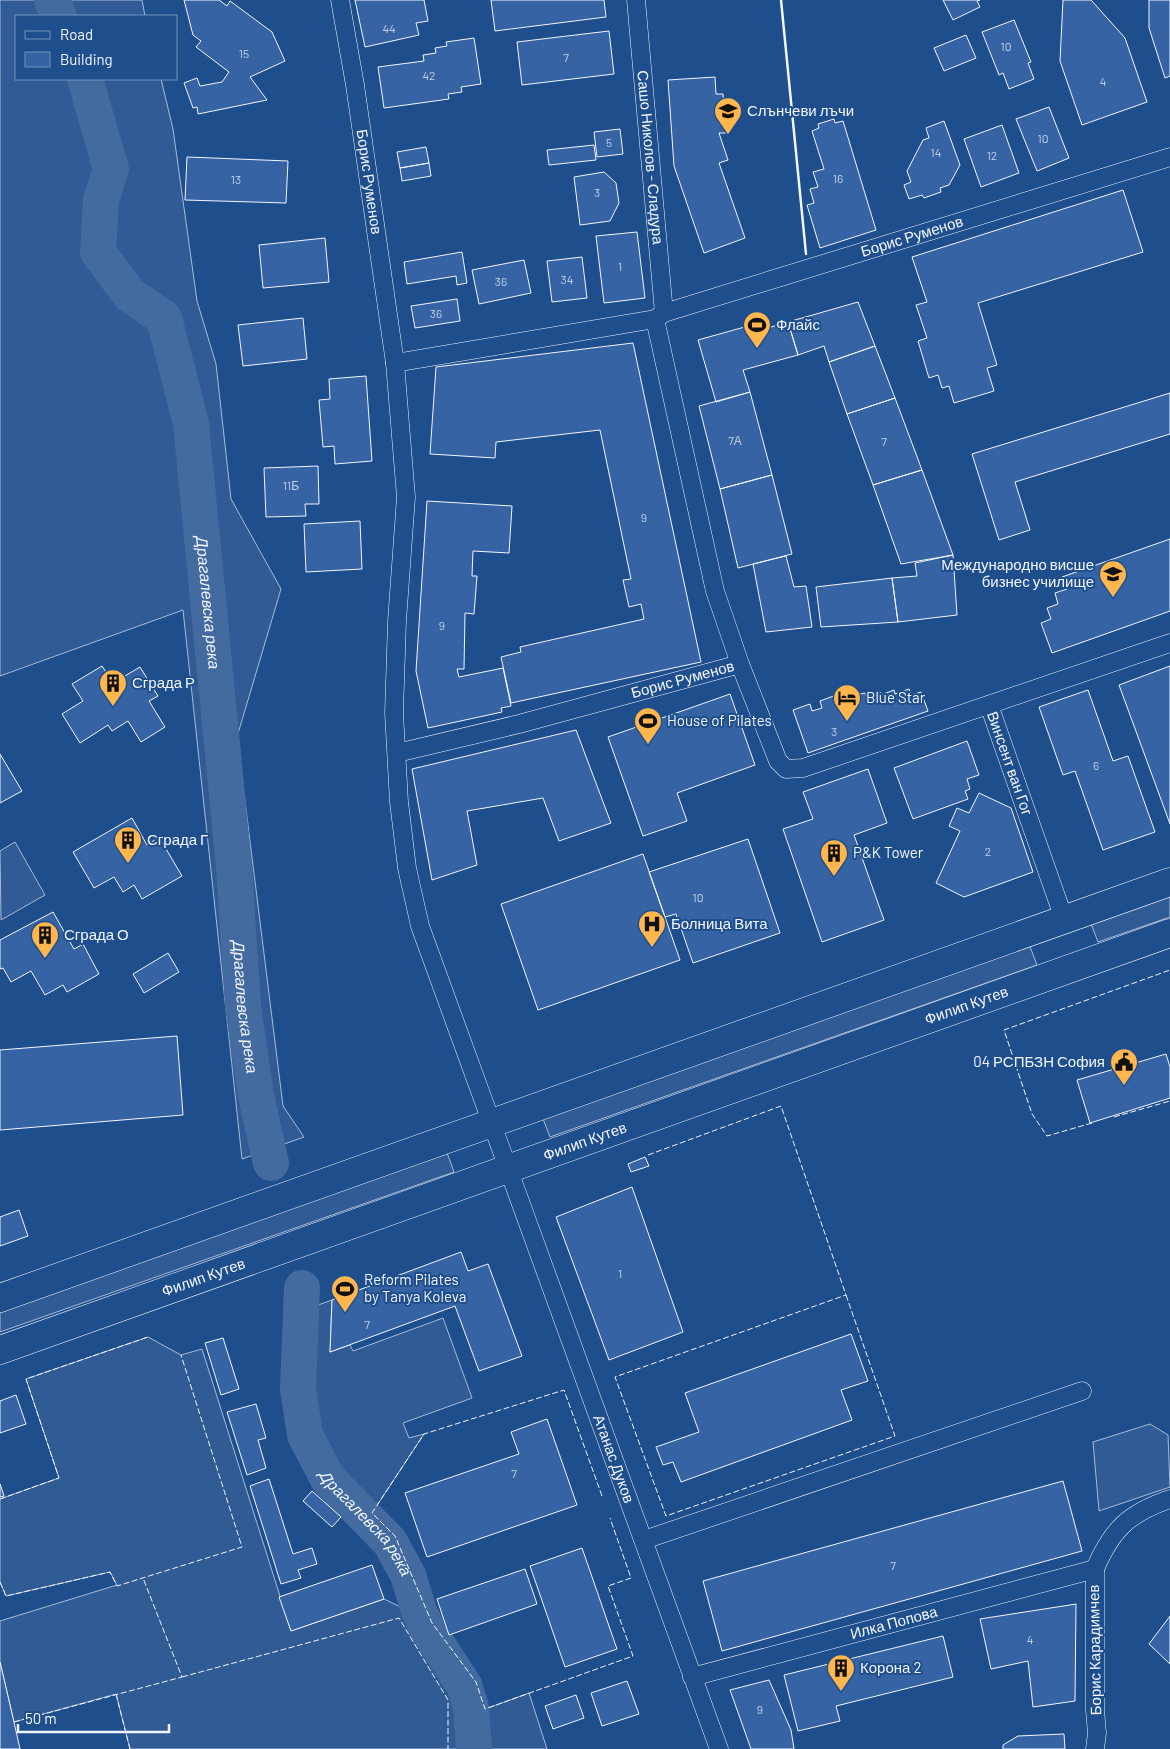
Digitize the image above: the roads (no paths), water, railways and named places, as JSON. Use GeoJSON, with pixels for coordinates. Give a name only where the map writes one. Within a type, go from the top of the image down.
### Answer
{"type":"FeatureCollection","features":[{"type":"Feature","properties":{"kind":"main road"},"geometry":{"type":"LineString","coordinates":[[0,1298],[1170,882]]}},
{"type":"Feature","properties":{"kind":"main road","name":"Филип Кутев"},"geometry":{"type":"LineString","coordinates":[[0,1350],[1170,933]]}},
{"type":"Feature","properties":{"kind":"street","name":"Борис Руменов"},"geometry":{"type":"LineString","coordinates":[[340,0],[355,85],[395,363],[406,497],[397,621],[394,713],[407,868],[420,926],[493,1122]]}},
{"type":"Feature","properties":{"kind":"street","name":"Сашо Николов - Сладура"},"geometry":{"type":"LineString","coordinates":[[636,0],[659,316]]}},
{"type":"Feature","properties":{"kind":"street","name":"Борис Руменов"},"geometry":{"type":"LineString","coordinates":[[395,363],[659,316],[1170,157]]}},
{"type":"Feature","properties":{"kind":"street","name":"Борис Руменов"},"geometry":{"type":"LineString","coordinates":[[397,753],[519,724],[740,664],[715,591],[659,316]]}},
{"type":"Feature","properties":{"kind":"street","name":"Винсент ван Гог"},"geometry":{"type":"LineString","coordinates":[[1064,919],[989,705],[1170,643]]}},
{"type":"Feature","properties":{"kind":"street"},"geometry":{"type":"LineString","coordinates":[[740,664],[778,761],[786,769],[803,768],[989,705]]}},
{"type":"Feature","properties":{"kind":"street","name":"Атанас Дуков"},"geometry":{"type":"LineString","coordinates":[[493,1122],[718,1749]]}},
{"type":"Feature","properties":{"kind":"street"},"geometry":{"type":"LineString","coordinates":[[644,1540],[1082,1392]]}},
{"type":"Feature","properties":{"kind":"street","name":"Борис Карадимчев"},"geometry":{"type":"LineString","coordinates":[[1095,1749],[1097,1733],[1095,1569],[1102,1552],[1122,1524],[1146,1507],[1170,1499]]}},
{"type":"Feature","properties":{"kind":"street","name":"Илка Попова"},"geometry":{"type":"LineString","coordinates":[[692,1677],[1095,1569]]}},
{"type":"Feature","properties":{"kind":"waterway","name":"Драгалевска река"},"geometry":{"type":"LineString","coordinates":[[52,0],[59,15]]}},
{"type":"Feature","properties":{"kind":"waterway","name":"Драгалевска река"},"geometry":{"type":"LineString","coordinates":[[85,80],[111,169],[101,200],[98,252],[130,295],[164,318],[191,424],[234,868],[243,1006],[256,1096],[271,1163]]}},
{"type":"Feature","properties":{"kind":"waterway","name":"Драгалевска река"},"geometry":{"type":"LineString","coordinates":[[302,1288],[298,1389],[305,1435],[328,1479],[390,1542],[408,1575],[419,1611],[428,1630],[464,1685],[471,1707],[474,1749]]}},
{"type":"Feature","properties":{"kind":"place","name":"Слънчеви лъчи"},"geometry":{"type":"Point","coordinates":[728,135]}},
{"type":"Feature","properties":{"kind":"place","name":"Флайс"},"geometry":{"type":"Point","coordinates":[757,349]}},
{"type":"Feature","properties":{"kind":"place","name":"Международно висше бизнес училище"},"geometry":{"type":"Point","coordinates":[1113,598]}},
{"type":"Feature","properties":{"kind":"place","name":"Сграда Р"},"geometry":{"type":"Point","coordinates":[113,707]}},
{"type":"Feature","properties":{"kind":"place","name":"Blue Star"},"geometry":{"type":"Point","coordinates":[847,722]}},
{"type":"Feature","properties":{"kind":"place","name":"House of Pilates"},"geometry":{"type":"Point","coordinates":[648,745]}},
{"type":"Feature","properties":{"kind":"place","name":"Сграда Г"},"geometry":{"type":"Point","coordinates":[128,864]}},
{"type":"Feature","properties":{"kind":"place","name":"P&K Tower"},"geometry":{"type":"Point","coordinates":[834,877]}},
{"type":"Feature","properties":{"kind":"place","name":"Болница Вита"},"geometry":{"type":"Point","coordinates":[652,948]}},
{"type":"Feature","properties":{"kind":"place","name":"Сграда О"},"geometry":{"type":"Point","coordinates":[45,959]}},
{"type":"Feature","properties":{"kind":"place","name":"04 РСПБЗН София"},"geometry":{"type":"Point","coordinates":[1124,1086]}},
{"type":"Feature","properties":{"kind":"place","name":"Reform Pilates by Tanya Koleva"},"geometry":{"type":"Point","coordinates":[345,1313]}},
{"type":"Feature","properties":{"kind":"place","name":"Корона 2"},"geometry":{"type":"Point","coordinates":[841,1692]}}]}
